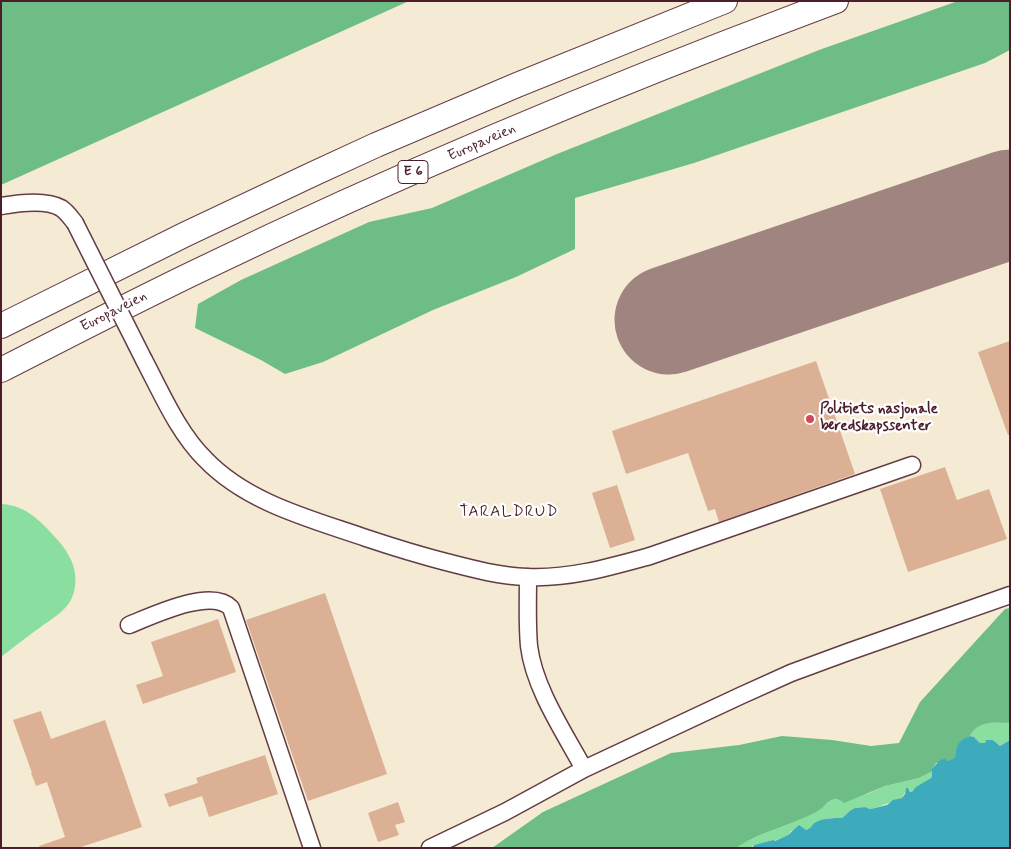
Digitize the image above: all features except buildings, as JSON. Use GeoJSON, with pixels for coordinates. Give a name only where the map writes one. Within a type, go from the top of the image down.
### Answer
{"type":"FeatureCollection","features":[{"type":"Feature","properties":{"kind":"highway"},"geometry":{"type":"LineString","coordinates":[[1,326],[186,234],[367,149],[570,63],[725,1]]}},
{"type":"Feature","properties":{"kind":"highway","name":"Europaveien"},"geometry":{"type":"LineString","coordinates":[[1,370],[203,268],[391,182],[560,109],[688,57],[836,1]]}},
{"type":"Feature","properties":{"kind":"street"},"geometry":{"type":"LineString","coordinates":[[1,206],[27,203],[50,204],[61,208],[75,223],[162,395],[190,442],[225,477],[262,500],[405,551],[475,570],[528,577],[556,576],[613,567],[650,556],[912,465]]}},
{"type":"Feature","properties":{"kind":"street"},"geometry":{"type":"LineString","coordinates":[[528,577],[529,648],[534,670],[549,706],[584,768]]}},
{"type":"Feature","properties":{"kind":"street"},"geometry":{"type":"LineString","coordinates":[[430,848],[505,812],[584,768],[791,673],[1010,595]]}},
{"type":"Feature","properties":{"kind":"street"},"geometry":{"type":"LineString","coordinates":[[129,625],[180,605],[201,601],[226,603],[231,608],[312,848]]}},
{"type":"Feature","properties":{"kind":"green space"},"geometry":{"type":"Polygon","coordinates":[[[1,1],[409,1],[1,185],[1,1]]]}},
{"type":"Feature","properties":{"kind":"green space"},"geometry":{"type":"Polygon","coordinates":[[[958,1],[1010,1],[1010,50],[985,63],[694,163],[575,198],[575,249],[516,277],[433,310],[323,362],[285,374],[261,360],[195,328],[198,304],[241,280],[369,222],[432,208],[557,154],[819,50],[958,1]]]}},
{"type":"Feature","properties":{"kind":"green space"},"geometry":{"type":"Polygon","coordinates":[[[1,504],[17,507],[36,518],[62,545],[74,568],[75,589],[70,602],[63,610],[1,657],[1,504]]]}},
{"type":"Feature","properties":{"kind":"green space"},"geometry":{"type":"Polygon","coordinates":[[[1010,608],[1010,723],[999,722],[982,725],[977,728],[959,744],[955,757],[948,761],[936,763],[931,772],[919,778],[885,786],[844,803],[837,799],[832,800],[818,811],[756,837],[736,848],[492,848],[543,812],[671,753],[739,745],[782,736],[832,740],[871,746],[899,743],[920,702],[1005,609],[1010,608]]]}},
{"type":"Feature","properties":{"kind":"green space"},"geometry":{"type":"Polygon","coordinates":[[[1000,722],[1010,723],[1010,740],[1000,746],[993,740],[986,740],[985,743],[980,743],[970,736],[975,728],[979,726],[1000,722]]]}},
{"type":"Feature","properties":{"kind":"green space"},"geometry":{"type":"Polygon","coordinates":[[[931,772],[931,778],[912,792],[909,789],[906,790],[902,798],[875,808],[855,808],[842,818],[829,818],[816,822],[809,829],[791,831],[788,835],[774,841],[754,845],[752,846],[753,848],[736,848],[780,826],[820,810],[832,799],[867,794],[885,786],[919,778],[931,772]]]}},
{"type":"Feature","properties":{"kind":"water"},"geometry":{"type":"Polygon","coordinates":[[[970,736],[980,743],[985,743],[986,740],[993,740],[1000,746],[1010,740],[1010,848],[753,848],[754,845],[775,841],[788,835],[799,825],[806,830],[819,821],[829,818],[842,818],[855,808],[875,808],[902,798],[906,788],[912,792],[916,787],[931,778],[931,769],[939,761],[945,759],[948,761],[955,757],[959,744],[970,736]]]}},
{"type":"Feature","properties":{"kind":"runway"},"geometry":{"type":"LineString","coordinates":[[669,320],[1010,204]]}},
{"type":"Feature","properties":{"kind":"place","name":"Politiets nasjonale beredskapssenter"},"geometry":{"type":"Point","coordinates":[810,419]}},
{"type":"Feature","properties":{"kind":"district","name":"TARALDRUD"},"geometry":{"type":"Point","coordinates":[509,513]}}]}
